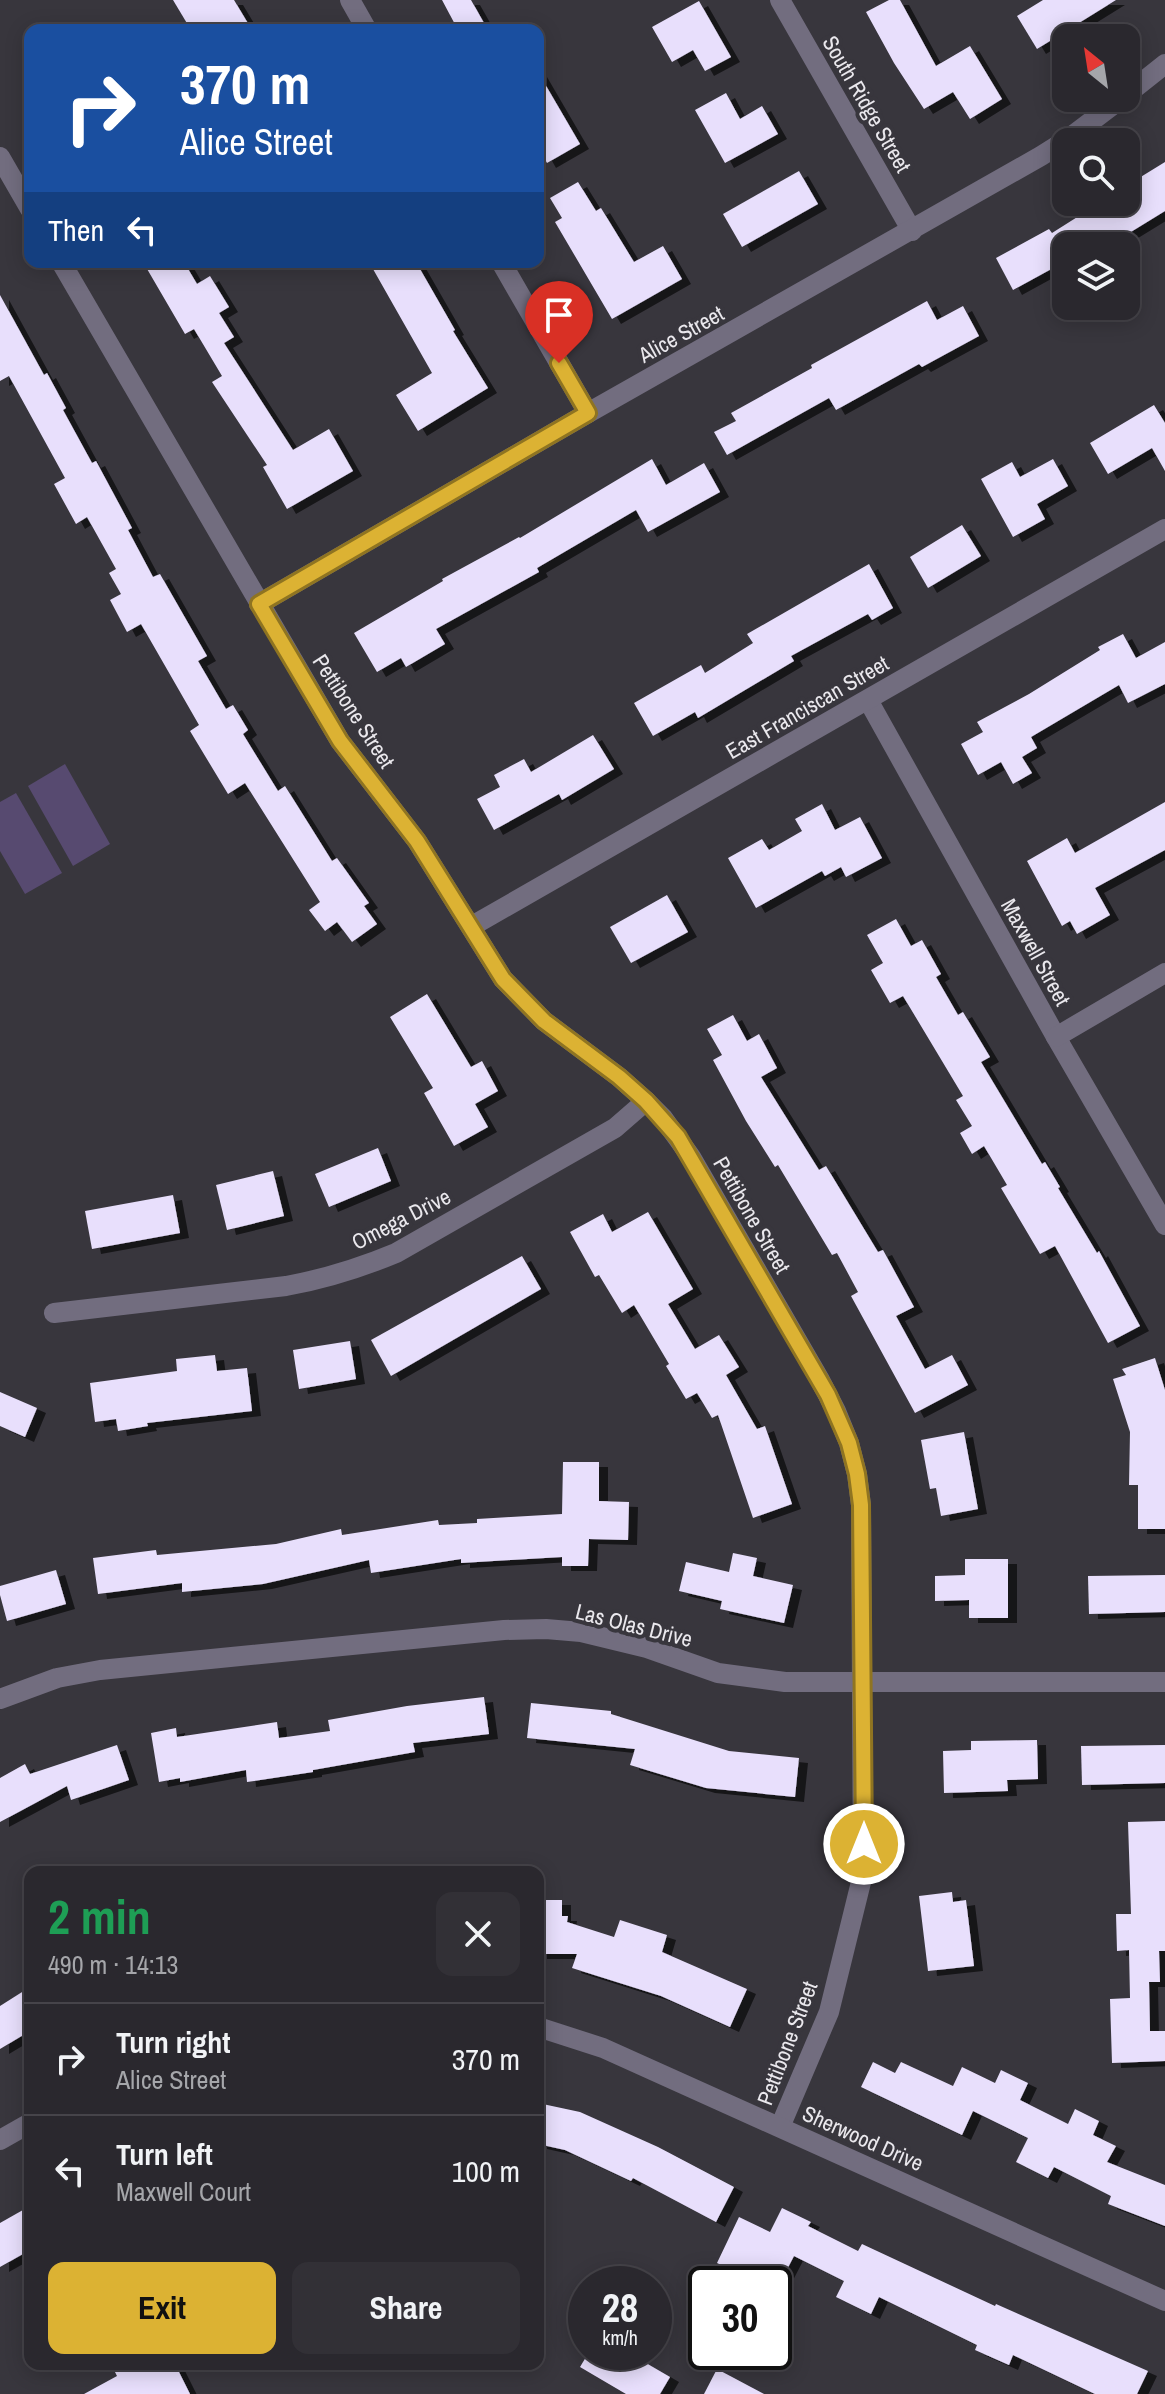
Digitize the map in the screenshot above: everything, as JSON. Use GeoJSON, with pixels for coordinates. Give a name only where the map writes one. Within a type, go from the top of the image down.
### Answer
{"type":"FeatureCollection","features":[{"type":"Feature","properties":{"kind":"street"},"geometry":{"type":"LineString","coordinates":[[350,0],[364,24]]}},
{"type":"Feature","properties":{"kind":"street","name":"South Ridge Street"},"geometry":{"type":"LineString","coordinates":[[780,0],[912,231]]}},
{"type":"Feature","properties":{"kind":"street","name":"Alice Street"},"geometry":{"type":"LineString","coordinates":[[1140,84],[1165,64]]}},
{"type":"Feature","properties":{"kind":"street","name":"Alice Street"},"geometry":{"type":"LineString","coordinates":[[259,604],[588,413],[912,231],[1059,145],[1103,112]]}},
{"type":"Feature","properties":{"kind":"street"},"geometry":{"type":"LineString","coordinates":[[0,157],[24,199]]}},
{"type":"Feature","properties":{"kind":"street","name":"Pettibone Street"},"geometry":{"type":"LineString","coordinates":[[64,268],[340,741],[417,841],[503,979],[544,1021],[619,1077],[671,1127],[820,1380],[849,1443],[861,1505],[863,1874],[829,2012],[780,2127]]}},
{"type":"Feature","properties":{"kind":"street"},"geometry":{"type":"LineString","coordinates":[[504,268],[588,413]]}},
{"type":"Feature","properties":{"kind":"street","name":"East Franciscan Street"},"geometry":{"type":"LineString","coordinates":[[472,926],[1165,529]]}},
{"type":"Feature","properties":{"kind":"street","name":"Maxwell Street"},"geometry":{"type":"LineString","coordinates":[[868,700],[1165,1225]]}},
{"type":"Feature","properties":{"kind":"street"},"geometry":{"type":"LineString","coordinates":[[1056,1037],[1165,973]]}},
{"type":"Feature","properties":{"kind":"street","name":"Omega Drive"},"geometry":{"type":"LineString","coordinates":[[54,1313],[286,1286],[361,1268],[396,1253],[615,1128],[646,1101]]}},
{"type":"Feature","properties":{"kind":"street","name":"Las Olas Drive"},"geometry":{"type":"LineString","coordinates":[[0,1699],[57,1678],[100,1670],[532,1629],[581,1632],[647,1648],[718,1673],[785,1682],[1165,1682]]}},
{"type":"Feature","properties":{"kind":"street","name":"Sherwood Drive"},"geometry":{"type":"LineString","coordinates":[[544,2029],[603,2048],[1165,2301]]}},
{"type":"Feature","properties":{"kind":"street"},"geometry":{"type":"LineString","coordinates":[[0,2140],[24,2126]]}},
{"type":"Feature","properties":{"kind":"shaded area"},"geometry":{"type":"Polygon","coordinates":[[[65,764],[110,844],[73,866],[28,786],[65,764]]]}},
{"type":"Feature","properties":{"kind":"shaded area"},"geometry":{"type":"Polygon","coordinates":[[[16,793],[62,873],[25,894],[0,851],[0,802],[16,793]]]}},
{"type":"Feature","properties":{"kind":"building"},"geometry":{"type":"Polygon","coordinates":[[[173,0],[234,0],[248,24],[187,24],[173,0]]]}},
{"type":"Feature","properties":{"kind":"building"},"geometry":{"type":"Polygon","coordinates":[[[442,0],[471,0],[485,24],[455,24],[442,0]]]}},
{"type":"Feature","properties":{"kind":"building"},"geometry":{"type":"Polygon","coordinates":[[[889,0],[900,0],[936,66],[970,46],[1002,99],[970,119],[953,92],[924,109],[866,12],[889,0]]]}},
{"type":"Feature","properties":{"kind":"building"},"geometry":{"type":"Polygon","coordinates":[[[1043,0],[1116,0],[1077,24],[1052,24],[1052,40],[1037,49],[1017,16],[1043,0]]]}},
{"type":"Feature","properties":{"kind":"building"},"geometry":{"type":"Polygon","coordinates":[[[699,1],[731,57],[705,71],[693,50],[672,62],[652,27],[699,1]]]}},
{"type":"Feature","properties":{"kind":"building"},"geometry":{"type":"Polygon","coordinates":[[[544,82],[580,144],[547,163],[544,158],[544,82]]]}},
{"type":"Feature","properties":{"kind":"building"},"geometry":{"type":"Polygon","coordinates":[[[726,93],[740,119],[762,106],[778,134],[725,163],[695,110],[726,93]]]}},
{"type":"Feature","properties":{"kind":"building"},"geometry":{"type":"Polygon","coordinates":[[[1165,162],[1165,211],[1131,232],[1054,232],[1079,216],[1140,216],[1140,177],[1165,162]]]}},
{"type":"Feature","properties":{"kind":"building"},"geometry":{"type":"Polygon","coordinates":[[[799,171],[818,204],[742,247],[723,214],[799,171]]]}},
{"type":"Feature","properties":{"kind":"building"},"geometry":{"type":"Polygon","coordinates":[[[578,182],[596,211],[601,208],[634,262],[663,246],[682,279],[612,319],[555,222],[562,218],[550,198],[578,182]]]}},
{"type":"Feature","properties":{"kind":"building"},"geometry":{"type":"Polygon","coordinates":[[[1049,229],[1052,233],[1052,269],[1013,290],[996,258],[1049,229]]]}},
{"type":"Feature","properties":{"kind":"building"},"geometry":{"type":"Polygon","coordinates":[[[146,268],[188,268],[197,284],[210,276],[229,307],[219,313],[234,337],[224,343],[293,450],[329,429],[353,471],[287,509],[263,467],[267,465],[212,382],[222,376],[194,329],[185,334],[146,268]]]}},
{"type":"Feature","properties":{"kind":"building"},"geometry":{"type":"Polygon","coordinates":[[[372,268],[419,268],[488,388],[418,431],[396,395],[432,373],[372,268]]]}},
{"type":"Feature","properties":{"kind":"building"},"geometry":{"type":"Polygon","coordinates":[[[0,295],[44,375],[47,373],[92,463],[96,461],[132,528],[128,530],[153,577],[160,574],[207,656],[198,661],[226,709],[233,705],[248,730],[243,734],[278,791],[285,786],[332,861],[337,858],[369,903],[364,906],[377,924],[352,942],[337,922],[325,931],[309,910],[320,902],[245,783],[228,794],[190,731],[199,725],[141,624],[127,632],[110,600],[121,594],[109,573],[116,569],[87,517],[76,524],[54,484],[65,478],[9,376],[0,381],[0,295]]]}},
{"type":"Feature","properties":{"kind":"building"},"geometry":{"type":"Polygon","coordinates":[[[927,301],[937,320],[963,306],[979,336],[922,367],[919,364],[836,410],[829,398],[727,455],[714,432],[736,421],[731,413],[927,301]]]}},
{"type":"Feature","properties":{"kind":"building"},"geometry":{"type":"Polygon","coordinates":[[[1154,405],[1165,423],[1165,471],[1152,448],[1108,474],[1090,443],[1154,405]]]}},
{"type":"Feature","properties":{"kind":"building"},"geometry":{"type":"Polygon","coordinates":[[[652,459],[666,485],[704,463],[720,492],[648,532],[636,510],[537,568],[539,572],[436,629],[445,644],[406,667],[401,658],[377,672],[354,633],[652,459]]]}},
{"type":"Feature","properties":{"kind":"building"},"geometry":{"type":"Polygon","coordinates":[[[1053,459],[1068,486],[1037,504],[1045,519],[1013,537],[981,479],[1012,462],[1020,477],[1053,459]]]}},
{"type":"Feature","properties":{"kind":"building"},"geometry":{"type":"Polygon","coordinates":[[[962,525],[981,556],[928,588],[910,557],[962,525]]]}},
{"type":"Feature","properties":{"kind":"building"},"geometry":{"type":"Polygon","coordinates":[[[869,564],[893,608],[872,620],[868,614],[791,656],[794,661],[698,718],[695,712],[653,736],[634,703],[701,665],[705,673],[753,643],[747,634],[869,564]]]}},
{"type":"Feature","properties":{"kind":"building"},"geometry":{"type":"Polygon","coordinates":[[[1123,634],[1136,658],[1165,642],[1165,684],[1128,703],[1119,685],[1031,737],[1037,748],[1022,757],[1032,773],[1013,784],[1001,762],[978,775],[961,744],[983,732],[977,722],[1029,694],[1100,650],[1098,647],[1123,634]]]}},
{"type":"Feature","properties":{"kind":"building"},"geometry":{"type":"Polygon","coordinates":[[[593,735],[614,769],[562,800],[559,794],[494,830],[477,799],[500,787],[494,775],[524,759],[531,772],[593,735]]]}},
{"type":"Feature","properties":{"kind":"building"},"geometry":{"type":"Polygon","coordinates":[[[1165,802],[1165,850],[1095,888],[1110,915],[1077,934],[1070,921],[1062,926],[1027,861],[1067,838],[1075,853],[1165,802]]]}},
{"type":"Feature","properties":{"kind":"building"},"geometry":{"type":"Polygon","coordinates":[[[822,804],[835,830],[860,817],[882,858],[846,877],[841,867],[825,876],[822,871],[756,908],[728,858],[762,839],[769,850],[802,831],[795,819],[822,804]]]}},
{"type":"Feature","properties":{"kind":"building"},"geometry":{"type":"Polygon","coordinates":[[[667,895],[688,932],[631,963],[610,927],[667,895]]]}},
{"type":"Feature","properties":{"kind":"building"},"geometry":{"type":"Polygon","coordinates":[[[896,919],[911,946],[922,940],[941,974],[936,977],[958,1015],[963,1012],[990,1057],[981,1062],[1042,1164],[1045,1162],[1097,1253],[1099,1251],[1140,1326],[1108,1343],[1055,1246],[1040,1254],[1001,1188],[1007,1185],[984,1146],[972,1154],[960,1133],[972,1126],[956,1100],[963,1096],[903,996],[890,1003],[871,970],[883,963],[867,935],[896,919]]]}},
{"type":"Feature","properties":{"kind":"building"},"geometry":{"type":"Polygon","coordinates":[[[427,994],[471,1067],[482,1061],[498,1091],[475,1104],[488,1127],[454,1146],[424,1093],[433,1088],[390,1017],[427,994]]]}},
{"type":"Feature","properties":{"kind":"building"},"geometry":{"type":"Polygon","coordinates":[[[733,1015],[747,1041],[759,1034],[777,1068],[761,1077],[819,1170],[826,1166],[878,1252],[883,1250],[914,1307],[896,1316],[925,1369],[952,1355],[968,1385],[915,1413],[851,1296],[858,1292],[837,1253],[832,1255],[778,1165],[775,1167],[713,1060],[722,1055],[707,1029],[733,1015]]]}},
{"type":"Feature","properties":{"kind":"building"},"geometry":{"type":"Polygon","coordinates":[[[378,1148],[391,1181],[329,1207],[315,1174],[378,1148]]]}},
{"type":"Feature","properties":{"kind":"building"},"geometry":{"type":"Polygon","coordinates":[[[273,1171],[284,1216],[227,1230],[216,1185],[273,1171]]]}},
{"type":"Feature","properties":{"kind":"building"},"geometry":{"type":"Polygon","coordinates":[[[173,1195],[180,1233],[92,1249],[85,1211],[173,1195]]]}},
{"type":"Feature","properties":{"kind":"building"},"geometry":{"type":"Polygon","coordinates":[[[648,1212],[693,1289],[668,1304],[695,1349],[719,1335],[739,1367],[726,1375],[757,1429],[765,1426],[792,1504],[753,1518],[718,1415],[712,1418],[697,1393],[686,1399],[634,1305],[622,1313],[599,1275],[595,1277],[570,1232],[603,1214],[612,1232],[648,1212]]]}},
{"type":"Feature","properties":{"kind":"building"},"geometry":{"type":"Polygon","coordinates":[[[522,1256],[541,1289],[391,1376],[371,1340],[522,1256]]]}},
{"type":"Feature","properties":{"kind":"building"},"geometry":{"type":"Polygon","coordinates":[[[350,1341],[356,1379],[299,1389],[293,1350],[350,1341]]]}},
{"type":"Feature","properties":{"kind":"building"},"geometry":{"type":"Polygon","coordinates":[[[215,1355],[217,1371],[247,1368],[252,1411],[147,1423],[148,1426],[118,1431],[116,1419],[95,1422],[90,1383],[177,1371],[176,1359],[215,1355]]]}},
{"type":"Feature","properties":{"kind":"building"},"geometry":{"type":"Polygon","coordinates":[[[1155,1358],[1165,1390],[1165,1529],[1138,1529],[1138,1485],[1129,1485],[1130,1432],[1113,1379],[1126,1375],[1122,1369],[1155,1358]]]}},
{"type":"Feature","properties":{"kind":"building"},"geometry":{"type":"Polygon","coordinates":[[[0,1392],[37,1408],[25,1437],[0,1426],[0,1392]]]}},
{"type":"Feature","properties":{"kind":"building"},"geometry":{"type":"Polygon","coordinates":[[[964,1432],[978,1509],[941,1516],[936,1488],[930,1489],[921,1440],[964,1432]]]}},
{"type":"Feature","properties":{"kind":"building"},"geometry":{"type":"Polygon","coordinates":[[[563,1462],[599,1462],[599,1501],[629,1502],[628,1540],[589,1539],[588,1566],[562,1566],[562,1557],[461,1563],[461,1559],[371,1573],[369,1560],[263,1584],[182,1592],[182,1583],[98,1594],[93,1558],[156,1550],[157,1555],[276,1544],[341,1529],[342,1535],[438,1520],[439,1525],[477,1523],[477,1519],[562,1514],[563,1462]]]}},
{"type":"Feature","properties":{"kind":"building"},"geometry":{"type":"Polygon","coordinates":[[[733,1553],[757,1558],[753,1576],[793,1585],[784,1623],[720,1609],[722,1601],[679,1591],[686,1562],[729,1572],[733,1553]]]}},
{"type":"Feature","properties":{"kind":"building"},"geometry":{"type":"Polygon","coordinates":[[[965,1559],[1008,1559],[1008,1618],[969,1618],[969,1600],[935,1601],[935,1576],[965,1575],[965,1559]]]}},
{"type":"Feature","properties":{"kind":"building"},"geometry":{"type":"Polygon","coordinates":[[[56,1570],[66,1604],[7,1621],[0,1586],[56,1570]]]}},
{"type":"Feature","properties":{"kind":"building"},"geometry":{"type":"Polygon","coordinates":[[[1165,1575],[1165,1612],[1089,1614],[1088,1576],[1165,1575]]]}},
{"type":"Feature","properties":{"kind":"building"},"geometry":{"type":"Polygon","coordinates":[[[484,1697],[489,1734],[413,1743],[415,1752],[247,1782],[246,1770],[180,1782],[180,1778],[159,1782],[151,1733],[176,1728],[177,1737],[277,1722],[279,1738],[330,1731],[328,1720],[484,1697]]]}},
{"type":"Feature","properties":{"kind":"building"},"geometry":{"type":"Polygon","coordinates":[[[531,1703],[611,1711],[611,1714],[729,1751],[799,1758],[795,1797],[706,1788],[630,1765],[635,1749],[527,1738],[531,1703]]]}},
{"type":"Feature","properties":{"kind":"building"},"geometry":{"type":"Polygon","coordinates":[[[1037,1740],[1038,1779],[1007,1780],[1008,1791],[944,1793],[943,1751],[971,1750],[971,1741],[1037,1740]]]}},
{"type":"Feature","properties":{"kind":"building"},"geometry":{"type":"Polygon","coordinates":[[[117,1745],[129,1780],[71,1800],[67,1786],[0,1822],[0,1778],[25,1764],[30,1774],[117,1745]]]}},
{"type":"Feature","properties":{"kind":"building"},"geometry":{"type":"Polygon","coordinates":[[[1165,1745],[1165,1783],[1082,1785],[1081,1746],[1165,1745]]]}},
{"type":"Feature","properties":{"kind":"building"},"geometry":{"type":"Polygon","coordinates":[[[1165,1821],[1165,1951],[1159,1951],[1160,1982],[1149,1982],[1150,2031],[1165,2031],[1165,2061],[1112,2063],[1110,1999],[1130,1998],[1129,1950],[1117,1951],[1116,1914],[1131,1914],[1128,1822],[1165,1821]]]}},
{"type":"Feature","properties":{"kind":"building"},"geometry":{"type":"Polygon","coordinates":[[[952,1892],[953,1902],[966,1900],[974,1966],[928,1971],[919,1896],[952,1892]]]}},
{"type":"Feature","properties":{"kind":"building"},"geometry":{"type":"Polygon","coordinates":[[[544,1900],[562,1900],[562,1916],[568,1916],[567,1922],[614,1937],[620,1920],[667,1935],[662,1952],[747,1989],[730,2027],[661,1996],[572,1968],[577,1954],[544,1954],[544,1900]]]}},
{"type":"Feature","properties":{"kind":"building"},"geometry":{"type":"Polygon","coordinates":[[[24,1991],[24,2035],[0,2049],[0,2006],[24,1991]]]}},
{"type":"Feature","properties":{"kind":"building"},"geometry":{"type":"Polygon","coordinates":[[[873,2062],[895,2073],[901,2062],[953,2086],[962,2067],[995,2083],[1001,2070],[1028,2083],[1020,2100],[1068,2124],[1075,2109],[1099,2121],[1093,2135],[1116,2146],[1107,2162],[1165,2185],[1165,2226],[1108,2204],[1111,2196],[1054,2167],[1048,2178],[1016,2162],[1028,2138],[973,2111],[962,2135],[861,2087],[873,2062]]]}},
{"type":"Feature","properties":{"kind":"building"},"geometry":{"type":"Polygon","coordinates":[[[544,2104],[580,2112],[658,2147],[734,2187],[716,2222],[633,2178],[631,2181],[565,2150],[544,2145],[544,2104]]]}},
{"type":"Feature","properties":{"kind":"building"},"geometry":{"type":"Polygon","coordinates":[[[782,2208],[811,2222],[808,2226],[858,2251],[862,2244],[995,2306],[1148,2371],[1137,2394],[1095,2394],[1013,2355],[1009,2365],[975,2350],[977,2345],[879,2297],[871,2314],[836,2297],[844,2281],[794,2256],[789,2266],[723,2266],[717,2263],[739,2217],[770,2232],[782,2208]]]}},
{"type":"Feature","properties":{"kind":"building"},"geometry":{"type":"Polygon","coordinates":[[[24,2209],[24,2253],[0,2267],[0,2223],[24,2209]]]}},
{"type":"Feature","properties":{"kind":"building"},"geometry":{"type":"Polygon","coordinates":[[[114,2370],[178,2370],[190,2394],[84,2394],[117,2376],[114,2370]]]}},
{"type":"Feature","properties":{"kind":"building"},"geometry":{"type":"Polygon","coordinates":[[[585,2370],[658,2370],[670,2377],[660,2394],[626,2394],[585,2370]]]}},
{"type":"Feature","properties":{"kind":"building"},"geometry":{"type":"Polygon","coordinates":[[[719,2370],[764,2394],[704,2394],[719,2370]]]}},
{"type":"Feature","properties":{"kind":"route"},"geometry":{"type":"LineString","coordinates":[[559,363],[588,413],[259,604],[340,741],[417,841],[503,979],[544,1021],[646,1101],[678,1137],[836,1411],[849,1443],[861,1505],[864,1844]]}}]}
